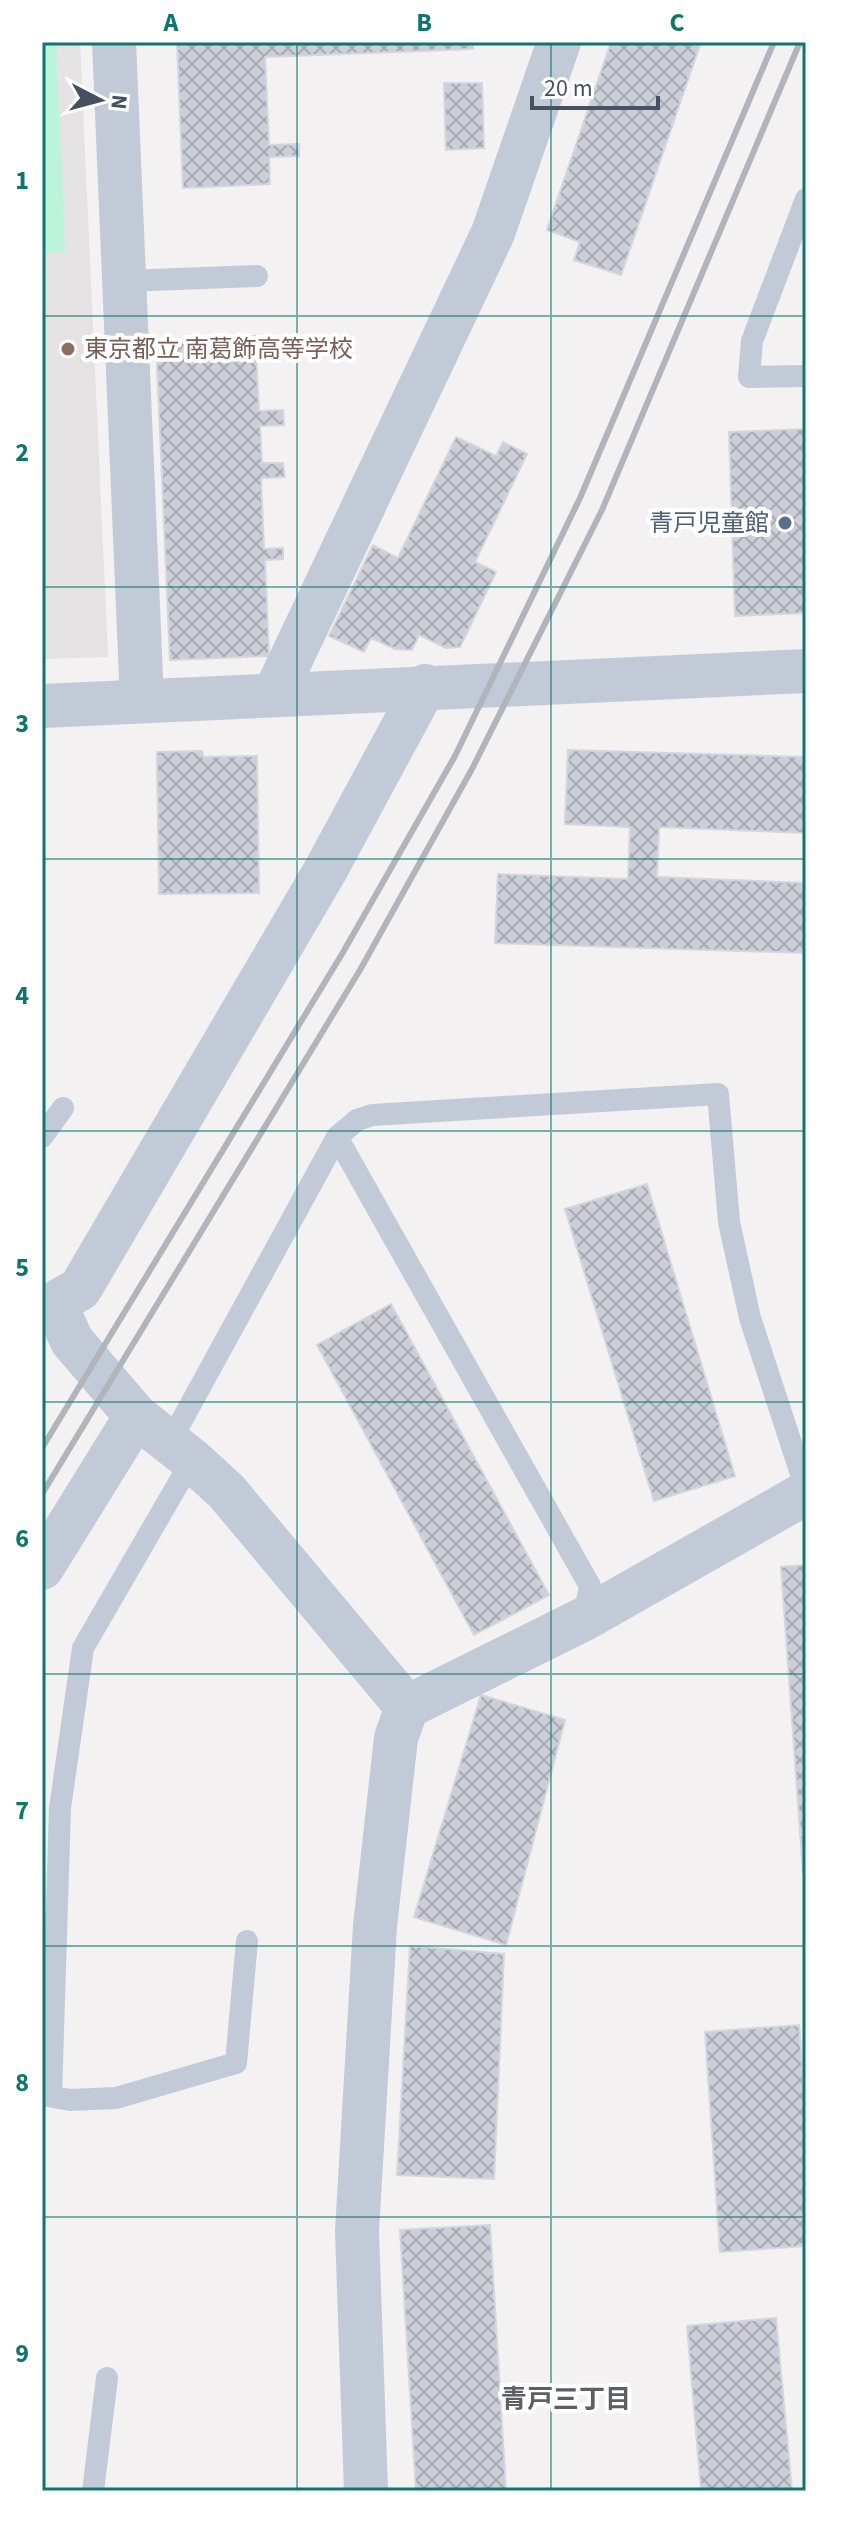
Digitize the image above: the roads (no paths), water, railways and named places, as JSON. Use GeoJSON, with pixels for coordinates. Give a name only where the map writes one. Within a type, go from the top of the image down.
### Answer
{"type":"FeatureCollection","features":[{"type":"Feature","properties":{"kind":"street"},"geometry":{"type":"LineString","coordinates":[[114,42],[142,701]]}},
{"type":"Feature","properties":{"kind":"street"},"geometry":{"type":"LineString","coordinates":[[275,693],[493,233],[559,42]]}},
{"type":"Feature","properties":{"kind":"street"},"geometry":{"type":"LineString","coordinates":[[42,706],[425,686],[806,671]]}},
{"type":"Feature","properties":{"kind":"street"},"geometry":{"type":"LineString","coordinates":[[407,1707],[226,1491],[136,1416],[72,1341],[51,1296],[80,1289],[88,1276],[325,871],[425,686]]}},
{"type":"Feature","properties":{"kind":"street"},"geometry":{"type":"LineString","coordinates":[[42,1568],[136,1416]]}},
{"type":"Feature","properties":{"kind":"street"},"geometry":{"type":"LineString","coordinates":[[366,2491],[357,2231],[375,1926],[396,1738],[407,1707],[584,1619],[806,1491]]}},
{"type":"Feature","properties":{"kind":"lane"},"geometry":{"type":"LineString","coordinates":[[806,199],[752,341],[749,377],[806,376]]}},
{"type":"Feature","properties":{"kind":"lane"},"geometry":{"type":"LineString","coordinates":[[125,281],[257,276]]}},
{"type":"Feature","properties":{"kind":"lane"},"geometry":{"type":"LineString","coordinates":[[247,1941],[236,2063],[116,2098],[70,2100],[47,2096],[51,1807],[83,1648],[337,1137],[357,1120],[372,1115],[718,1094],[729,1222],[750,1318],[806,1491]]}},
{"type":"Feature","properties":{"kind":"lane"},"geometry":{"type":"LineString","coordinates":[[42,1137],[63,1108]]}},
{"type":"Feature","properties":{"kind":"lane"},"geometry":{"type":"LineString","coordinates":[[337,1137],[590,1586],[584,1619]]}},
{"type":"Feature","properties":{"kind":"lane"},"geometry":{"type":"LineString","coordinates":[[93,2491],[107,2378]]}},
{"type":"Feature","properties":{"kind":"railway"},"geometry":{"type":"LineString","coordinates":[[42,1448],[342,954],[455,756],[580,498],[774,42]]}},
{"type":"Feature","properties":{"kind":"railway"},"geometry":{"type":"LineString","coordinates":[[42,1494],[360,970],[472,769],[602,510],[800,42]]}},
{"type":"Feature","properties":{"kind":"place","name":"東京都立 南葛飾高等学校"},"geometry":{"type":"Point","coordinates":[68,349]}},
{"type":"Feature","properties":{"kind":"place","name":"青戸児童館"},"geometry":{"type":"Point","coordinates":[785,523]}},
{"type":"Feature","properties":{"kind":"district","name":"青戸三丁目"},"geometry":{"type":"Point","coordinates":[566,2399]}}]}
